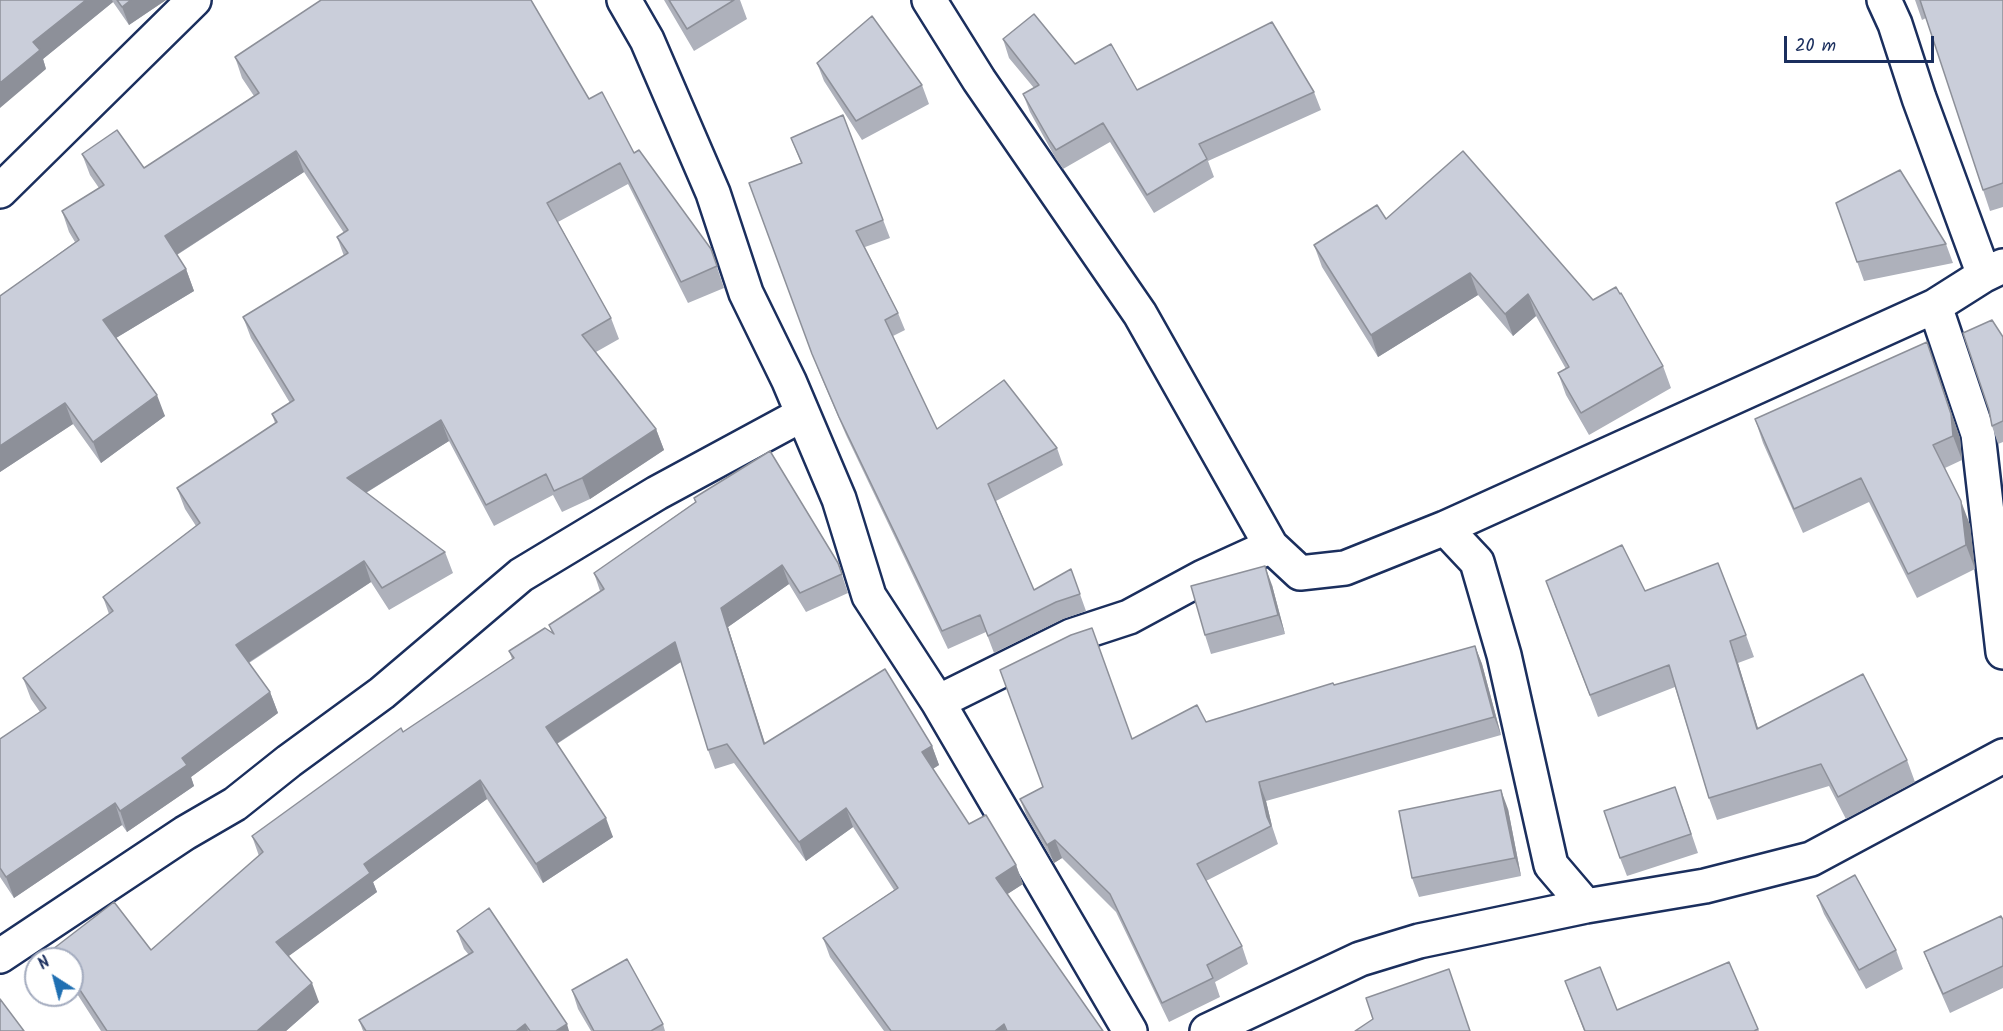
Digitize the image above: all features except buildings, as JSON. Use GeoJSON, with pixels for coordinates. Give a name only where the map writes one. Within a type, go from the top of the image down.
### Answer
{"type":"FeatureCollection","features":[{"type":"Feature","properties":{"kind":"street"},"geometry":{"type":"LineString","coordinates":[[0,191],[194,0]]}},
{"type":"Feature","properties":{"kind":"street"},"geometry":{"type":"LineString","coordinates":[[624,0],[647,40],[708,182],[746,293],[789,381],[839,499],[869,596],[938,702],[1130,1031]]}},
{"type":"Feature","properties":{"kind":"street"},"geometry":{"type":"LineString","coordinates":[[929,0],[979,80],[1140,314],[1271,546],[1300,573],[1345,568],[1445,528],[1935,306],[1993,270],[1919,98],[1895,24],[1884,0]]}},
{"type":"Feature","properties":{"kind":"street"},"geometry":{"type":"LineString","coordinates":[[1935,306],[1978,434],[2003,652]]}},
{"type":"Feature","properties":{"kind":"street"},"geometry":{"type":"LineString","coordinates":[[0,956],[184,833],[235,804],[382,693],[520,575],[657,493],[803,414]]}},
{"type":"Feature","properties":{"kind":"street"},"geometry":{"type":"LineString","coordinates":[[1445,528],[1477,562],[1504,655],[1551,865],[1586,906]]}},
{"type":"Feature","properties":{"kind":"street"},"geometry":{"type":"LineString","coordinates":[[938,702],[1071,636],[1129,617],[1203,577],[1271,546]]}},
{"type":"Feature","properties":{"kind":"street"},"geometry":{"type":"LineString","coordinates":[[1207,1031],[1359,959],[1419,941],[1586,906],[1706,886],[1810,859],[2003,756]]}}]}
